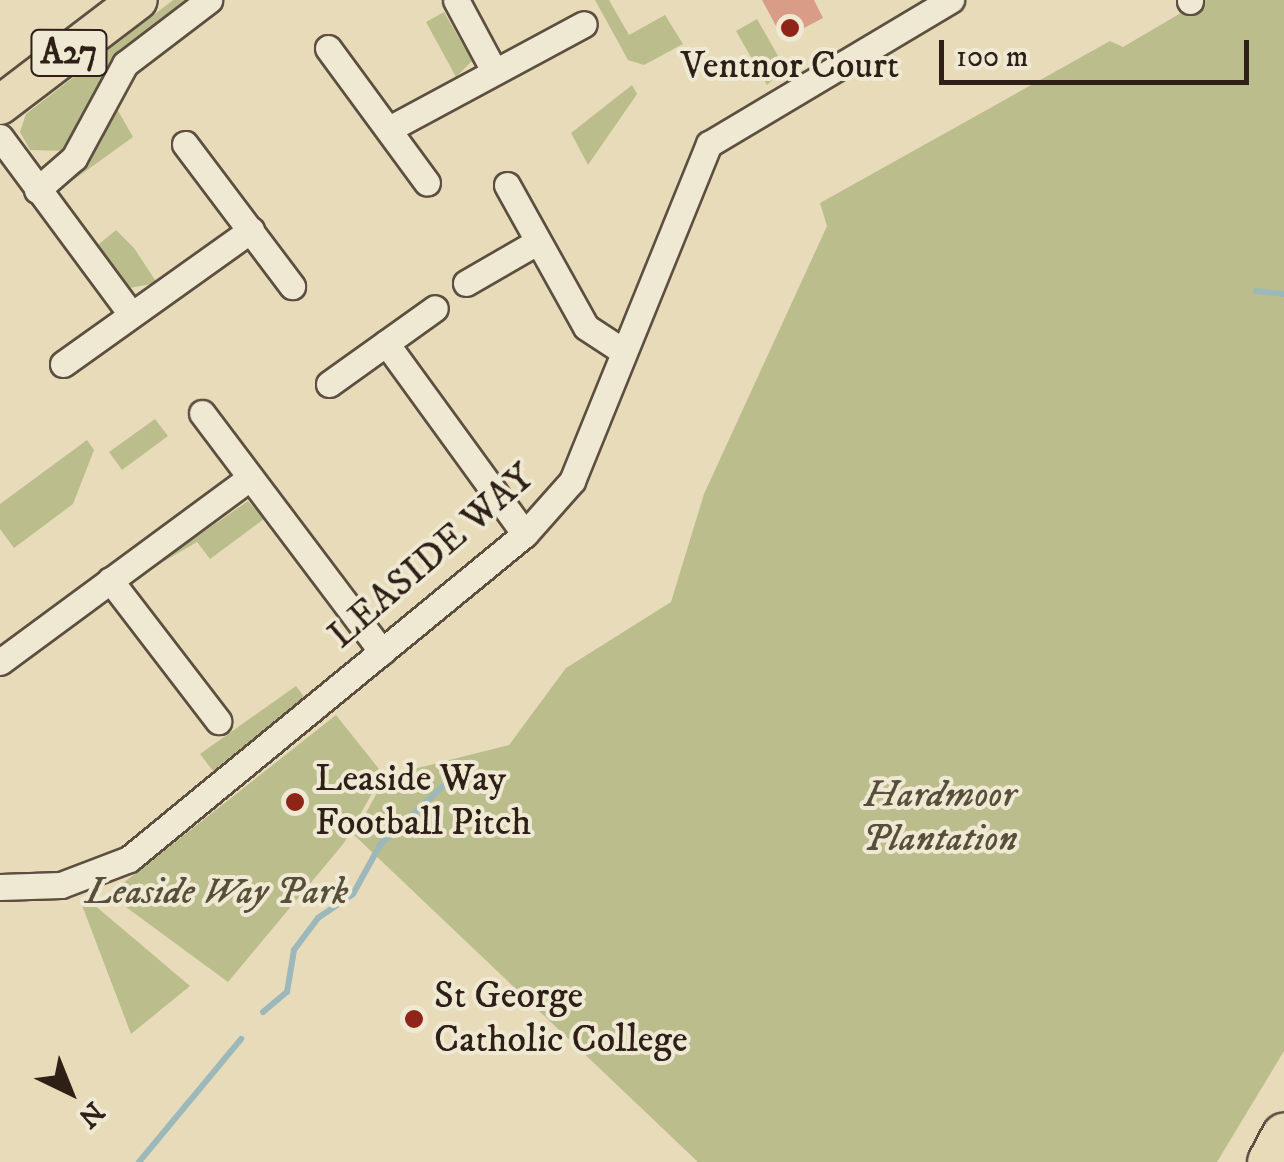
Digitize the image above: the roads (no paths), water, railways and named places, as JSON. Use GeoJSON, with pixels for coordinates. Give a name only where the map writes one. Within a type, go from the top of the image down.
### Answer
{"type":"FeatureCollection","features":[{"type":"Feature","properties":{"kind":"highway"},"geometry":{"type":"LineString","coordinates":[[1270,1162],[1284,1136]]}},
{"type":"Feature","properties":{"kind":"main road","name":"A27"},"geometry":{"type":"LineString","coordinates":[[0,105],[138,0]]}},
{"type":"Feature","properties":{"kind":"street"},"geometry":{"type":"LineString","coordinates":[[37,190],[74,158],[125,64],[210,0]]}},
{"type":"Feature","properties":{"kind":"street"},"geometry":{"type":"LineString","coordinates":[[456,0],[494,71]]}},
{"type":"Feature","properties":{"kind":"street","name":"LEASIDE WAY"},"geometry":{"type":"LineString","coordinates":[[0,887],[61,885],[119,866],[526,534],[572,481],[621,350],[709,144],[951,0]]}},
{"type":"Feature","properties":{"kind":"street"},"geometry":{"type":"LineString","coordinates":[[389,130],[584,24]]}},
{"type":"Feature","properties":{"kind":"street"},"geometry":{"type":"LineString","coordinates":[[328,48],[426,184]]}},
{"type":"Feature","properties":{"kind":"street"},"geometry":{"type":"LineString","coordinates":[[0,137],[131,314]]}},
{"type":"Feature","properties":{"kind":"street"},"geometry":{"type":"LineString","coordinates":[[186,144],[292,286]]}},
{"type":"Feature","properties":{"kind":"street"},"geometry":{"type":"LineString","coordinates":[[508,186],[586,326],[621,350]]}},
{"type":"Feature","properties":{"kind":"street"},"geometry":{"type":"LineString","coordinates":[[62,364],[251,230]]}},
{"type":"Feature","properties":{"kind":"street"},"geometry":{"type":"LineString","coordinates":[[466,283],[537,242]]}},
{"type":"Feature","properties":{"kind":"street"},"geometry":{"type":"LineString","coordinates":[[329,384],[435,308]]}},
{"type":"Feature","properties":{"kind":"street"},"geometry":{"type":"LineString","coordinates":[[386,343],[526,534]]}},
{"type":"Feature","properties":{"kind":"street"},"geometry":{"type":"LineString","coordinates":[[202,414],[382,652]]}},
{"type":"Feature","properties":{"kind":"street"},"geometry":{"type":"LineString","coordinates":[[0,662],[250,478]]}},
{"type":"Feature","properties":{"kind":"street"},"geometry":{"type":"LineString","coordinates":[[110,580],[218,721]]}},
{"type":"Feature","properties":{"kind":"waterway"},"geometry":{"type":"LineString","coordinates":[[1256,291],[1284,294]]}},
{"type":"Feature","properties":{"kind":"waterway"},"geometry":{"type":"LineString","coordinates":[[263,1012],[287,992],[294,950],[318,918],[353,894],[380,845],[442,787]]}},
{"type":"Feature","properties":{"kind":"waterway"},"geometry":{"type":"LineString","coordinates":[[139,1162],[241,1039]]}},
{"type":"Feature","properties":{"kind":"place","name":"Ventnor Court"},"geometry":{"type":"Point","coordinates":[790,28]}},
{"type":"Feature","properties":{"kind":"place","name":"Leaside Way Football Pitch"},"geometry":{"type":"Point","coordinates":[295,802]}},
{"type":"Feature","properties":{"kind":"place","name":"St George Catholic College"},"geometry":{"type":"Point","coordinates":[414,1019]}},
{"type":"Feature","properties":{"kind":"park label","name":"Hardmoor Plantation"},"geometry":{"type":"Point","coordinates":[940,818]}},
{"type":"Feature","properties":{"kind":"park label","name":"Leaside Way Park"},"geometry":{"type":"Point","coordinates":[217,893]}}]}
